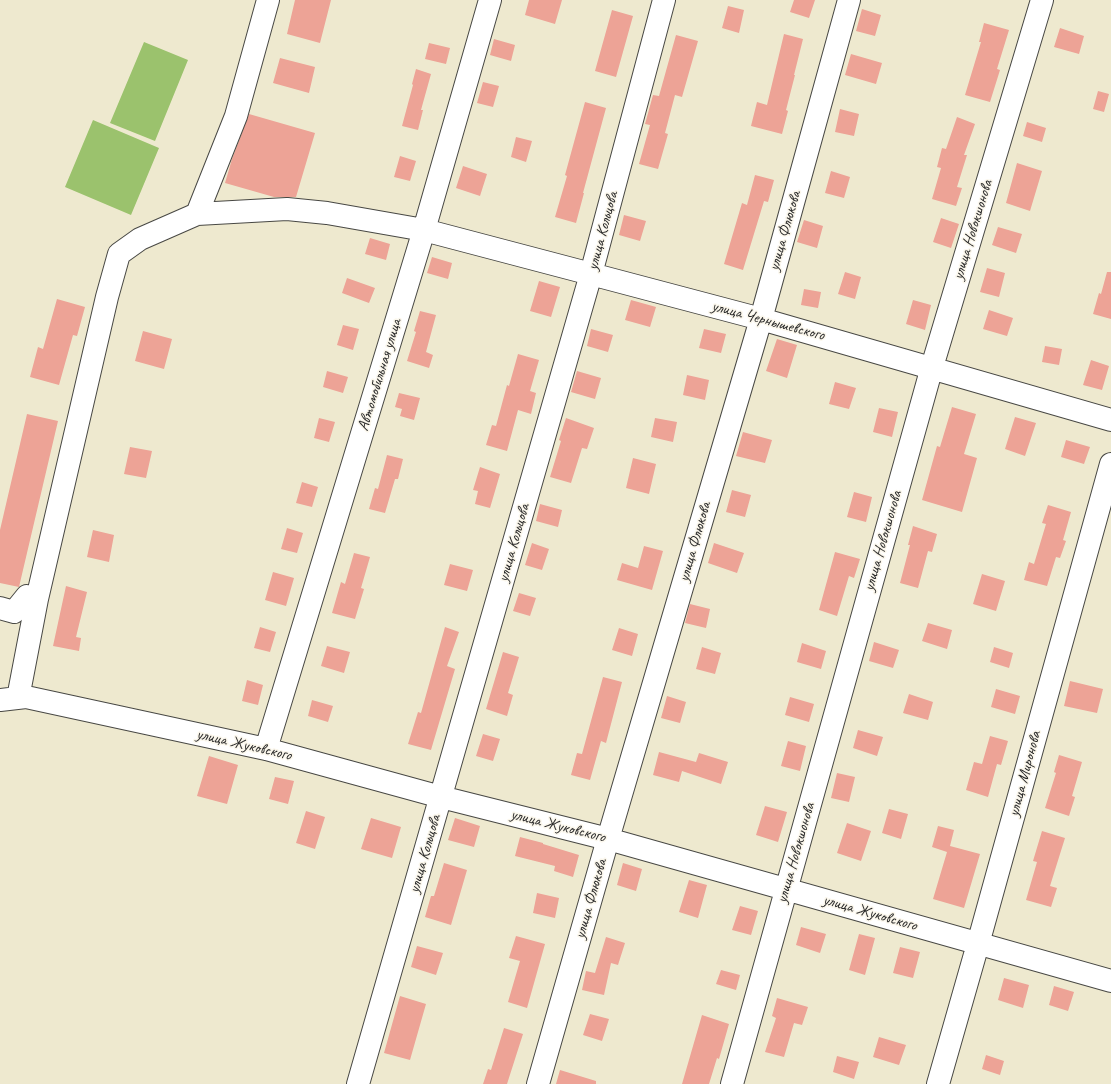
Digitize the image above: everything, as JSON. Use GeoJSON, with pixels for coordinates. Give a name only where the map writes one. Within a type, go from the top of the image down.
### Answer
{"type":"FeatureCollection","features":[{"type":"Feature","properties":{"kind":"street"},"geometry":{"type":"LineString","coordinates":[[9,699],[37,598],[107,297],[119,254],[140,239],[197,214],[236,116],[268,0]]}},
{"type":"Feature","properties":{"kind":"street","name":"Автомобильная улица"},"geometry":{"type":"LineString","coordinates":[[266,749],[424,230],[490,0]]}},
{"type":"Feature","properties":{"kind":"street","name":"улица Кольцова"},"geometry":{"type":"LineString","coordinates":[[358,1084],[591,274],[664,0]]}},
{"type":"Feature","properties":{"kind":"street","name":"улица Флюкова"},"geometry":{"type":"LineString","coordinates":[[538,1084],[608,839],[761,318],[849,0]]}},
{"type":"Feature","properties":{"kind":"street","name":"улица Новокшонова"},"geometry":{"type":"LineString","coordinates":[[732,1084],[932,367],[1042,0]]}},
{"type":"Feature","properties":{"kind":"street","name":"улица Чернышевского"},"geometry":{"type":"LineString","coordinates":[[197,214],[286,209],[327,213],[424,230],[761,318],[1111,420]]}},
{"type":"Feature","properties":{"kind":"street","name":"улица Миронова"},"geometry":{"type":"LineString","coordinates":[[938,1084],[1111,464]]}},
{"type":"Feature","properties":{"kind":"street"},"geometry":{"type":"LineString","coordinates":[[0,608],[14,612],[28,596],[37,598]]}},
{"type":"Feature","properties":{"kind":"street","name":"улица Жуковского"},"geometry":{"type":"LineString","coordinates":[[9,699],[26,697],[266,749],[441,797],[608,839],[786,888],[978,944],[1111,980]]}},
{"type":"Feature","properties":{"kind":"green space"},"geometry":{"type":"Polygon","coordinates":[[[144,42],[188,60],[155,141],[110,123],[144,42]]]}},
{"type":"Feature","properties":{"kind":"green space"},"geometry":{"type":"Polygon","coordinates":[[[93,120],[159,148],[131,215],[65,187],[93,120]]]}},
{"type":"Feature","properties":{"kind":"building"},"geometry":{"type":"Polygon","coordinates":[[[295,0],[331,0],[320,43],[287,34],[295,0]]]}},
{"type":"Feature","properties":{"kind":"building"},"geometry":{"type":"Polygon","coordinates":[[[529,0],[562,0],[555,24],[525,15],[529,0]]]}},
{"type":"Feature","properties":{"kind":"building"},"geometry":{"type":"Polygon","coordinates":[[[794,0],[815,0],[809,18],[790,12],[794,0]]]}},
{"type":"Feature","properties":{"kind":"building"},"geometry":{"type":"Polygon","coordinates":[[[728,6],[744,10],[739,33],[722,28],[728,6]]]}},
{"type":"Feature","properties":{"kind":"building"},"geometry":{"type":"Polygon","coordinates":[[[862,9],[881,15],[875,36],[856,31],[862,9]]]}},
{"type":"Feature","properties":{"kind":"building"},"geometry":{"type":"Polygon","coordinates":[[[612,10],[633,16],[616,77],[595,71],[612,10]]]}},
{"type":"Feature","properties":{"kind":"building"},"geometry":{"type":"Polygon","coordinates":[[[984,23],[1009,30],[997,69],[1000,70],[990,102],[965,95],[981,42],[979,42],[984,23]]]}},
{"type":"Feature","properties":{"kind":"building"},"geometry":{"type":"Polygon","coordinates":[[[1060,28],[1084,36],[1079,54],[1054,47],[1060,28]]]}},
{"type":"Feature","properties":{"kind":"building"},"geometry":{"type":"Polygon","coordinates":[[[784,34],[803,39],[786,110],[788,111],[782,134],[751,126],[757,102],[767,105],[784,34]]]}},
{"type":"Feature","properties":{"kind":"building"},"geometry":{"type":"Polygon","coordinates":[[[676,35],[698,41],[682,97],[675,95],[665,133],[668,134],[658,169],[639,164],[650,125],[645,124],[653,95],[659,96],[676,35]]]}},
{"type":"Feature","properties":{"kind":"building"},"geometry":{"type":"Polygon","coordinates":[[[494,39],[515,45],[511,61],[490,55],[494,39]]]}},
{"type":"Feature","properties":{"kind":"building"},"geometry":{"type":"Polygon","coordinates":[[[429,43],[450,48],[446,64],[425,59],[429,43]]]}},
{"type":"Feature","properties":{"kind":"building"},"geometry":{"type":"Polygon","coordinates":[[[851,54],[882,63],[876,84],[845,75],[851,54]]]}},
{"type":"Feature","properties":{"kind":"building"},"geometry":{"type":"Polygon","coordinates":[[[280,58],[315,67],[309,93],[273,83],[280,58]]]}},
{"type":"Feature","properties":{"kind":"building"},"geometry":{"type":"Polygon","coordinates":[[[416,69],[431,74],[421,110],[423,110],[418,130],[402,126],[416,69]]]}},
{"type":"Feature","properties":{"kind":"building"},"geometry":{"type":"Polygon","coordinates":[[[483,82],[499,86],[493,107],[477,103],[483,82]]]}},
{"type":"Feature","properties":{"kind":"building"},"geometry":{"type":"Polygon","coordinates":[[[1098,91],[1109,94],[1104,112],[1093,109],[1098,91]]]}},
{"type":"Feature","properties":{"kind":"building"},"geometry":{"type":"Polygon","coordinates":[[[585,102],[606,108],[576,223],[555,217],[567,176],[565,175],[585,102]]]}},
{"type":"Feature","properties":{"kind":"building"},"geometry":{"type":"Polygon","coordinates":[[[840,109],[859,114],[854,136],[835,132],[840,109]]]}},
{"type":"Feature","properties":{"kind":"building"},"geometry":{"type":"Polygon","coordinates":[[[249,114],[315,133],[296,197],[274,197],[225,183],[232,159],[249,114]]]}},
{"type":"Feature","properties":{"kind":"building"},"geometry":{"type":"Polygon","coordinates":[[[957,117],[975,124],[964,155],[967,155],[957,187],[962,188],[956,206],[932,199],[941,168],[937,167],[942,148],[946,149],[957,117]]]}},
{"type":"Feature","properties":{"kind":"building"},"geometry":{"type":"Polygon","coordinates":[[[1027,122],[1046,128],[1042,142],[1023,136],[1027,122]]]}},
{"type":"Feature","properties":{"kind":"building"},"geometry":{"type":"Polygon","coordinates":[[[516,137],[532,141],[526,162],[511,157],[516,137]]]}},
{"type":"Feature","properties":{"kind":"building"},"geometry":{"type":"Polygon","coordinates":[[[400,156],[416,161],[410,181],[394,177],[400,156]]]}},
{"type":"Feature","properties":{"kind":"building"},"geometry":{"type":"Polygon","coordinates":[[[1017,163],[1042,171],[1030,211],[1006,203],[1017,163]]]}},
{"type":"Feature","properties":{"kind":"building"},"geometry":{"type":"Polygon","coordinates":[[[463,166],[487,174],[480,196],[456,188],[463,166]]]}},
{"type":"Feature","properties":{"kind":"building"},"geometry":{"type":"Polygon","coordinates":[[[831,171],[850,177],[844,198],[825,193],[831,171]]]}},
{"type":"Feature","properties":{"kind":"building"},"geometry":{"type":"Polygon","coordinates":[[[755,175],[774,180],[768,202],[764,201],[743,270],[724,264],[742,203],[747,205],[755,175]]]}},
{"type":"Feature","properties":{"kind":"building"},"geometry":{"type":"Polygon","coordinates":[[[624,215],[646,221],[640,241],[619,235],[624,215]]]}},
{"type":"Feature","properties":{"kind":"building"},"geometry":{"type":"Polygon","coordinates":[[[941,218],[959,224],[951,248],[933,242],[941,218]]]}},
{"type":"Feature","properties":{"kind":"building"},"geometry":{"type":"Polygon","coordinates":[[[804,220],[823,226],[817,248],[797,242],[804,220]]]}},
{"type":"Feature","properties":{"kind":"building"},"geometry":{"type":"Polygon","coordinates":[[[998,227],[1022,234],[1016,253],[992,245],[998,227]]]}},
{"type":"Feature","properties":{"kind":"building"},"geometry":{"type":"Polygon","coordinates":[[[370,238],[390,244],[386,260],[365,254],[370,238]]]}},
{"type":"Feature","properties":{"kind":"building"},"geometry":{"type":"Polygon","coordinates":[[[432,257],[452,263],[448,279],[427,273],[432,257]]]}},
{"type":"Feature","properties":{"kind":"building"},"geometry":{"type":"Polygon","coordinates":[[[987,268],[1005,273],[999,297],[980,292],[987,268]]]}},
{"type":"Feature","properties":{"kind":"building"},"geometry":{"type":"Polygon","coordinates":[[[845,272],[861,277],[855,299],[838,294],[845,272]]]}},
{"type":"Feature","properties":{"kind":"building"},"geometry":{"type":"Polygon","coordinates":[[[1107,272],[1111,272],[1111,319],[1093,314],[1099,293],[1101,294],[1107,272]]]}},
{"type":"Feature","properties":{"kind":"building"},"geometry":{"type":"Polygon","coordinates":[[[347,278],[375,288],[369,303],[342,293],[347,278]]]}},
{"type":"Feature","properties":{"kind":"building"},"geometry":{"type":"Polygon","coordinates":[[[539,281],[560,287],[551,317],[530,311],[539,281]]]}},
{"type":"Feature","properties":{"kind":"building"},"geometry":{"type":"Polygon","coordinates":[[[804,289],[821,292],[818,308],[801,305],[804,289]]]}},
{"type":"Feature","properties":{"kind":"building"},"geometry":{"type":"Polygon","coordinates":[[[57,299],[85,307],[77,336],[73,335],[59,385],[30,377],[38,347],[43,349],[57,299]]]}},
{"type":"Feature","properties":{"kind":"building"},"geometry":{"type":"Polygon","coordinates":[[[631,300],[656,307],[650,327],[625,320],[631,300]]]}},
{"type":"Feature","properties":{"kind":"building"},"geometry":{"type":"Polygon","coordinates":[[[913,300],[931,305],[925,330],[906,324],[913,300]]]}},
{"type":"Feature","properties":{"kind":"building"},"geometry":{"type":"Polygon","coordinates":[[[989,310],[1013,318],[1007,336],[983,329],[989,310]]]}},
{"type":"Feature","properties":{"kind":"building"},"geometry":{"type":"Polygon","coordinates":[[[420,311],[436,315],[426,352],[433,355],[429,368],[407,361],[416,332],[414,331],[420,311]]]}},
{"type":"Feature","properties":{"kind":"building"},"geometry":{"type":"Polygon","coordinates":[[[343,325],[359,329],[353,350],[337,345],[343,325]]]}},
{"type":"Feature","properties":{"kind":"building"},"geometry":{"type":"Polygon","coordinates":[[[591,329],[613,335],[608,352],[587,346],[591,329]]]}},
{"type":"Feature","properties":{"kind":"building"},"geometry":{"type":"Polygon","coordinates":[[[704,329],[726,334],[721,353],[699,348],[704,329]]]}},
{"type":"Feature","properties":{"kind":"building"},"geometry":{"type":"Polygon","coordinates":[[[143,331],[172,339],[164,369],[135,361],[143,331]]]}},
{"type":"Feature","properties":{"kind":"building"},"geometry":{"type":"Polygon","coordinates":[[[777,339],[797,345],[787,378],[766,371],[777,339]]]}},
{"type":"Feature","properties":{"kind":"building"},"geometry":{"type":"Polygon","coordinates":[[[1045,346],[1062,349],[1059,365],[1042,362],[1045,346]]]}},
{"type":"Feature","properties":{"kind":"building"},"geometry":{"type":"Polygon","coordinates":[[[518,354],[539,360],[530,391],[536,393],[531,414],[518,410],[507,451],[486,445],[492,425],[496,426],[507,385],[509,386],[518,354]]]}},
{"type":"Feature","properties":{"kind":"building"},"geometry":{"type":"Polygon","coordinates":[[[1091,360],[1109,366],[1102,390],[1083,385],[1091,360]]]}},
{"type":"Feature","properties":{"kind":"building"},"geometry":{"type":"Polygon","coordinates":[[[327,371],[348,377],[343,393],[323,387],[327,371]]]}},
{"type":"Feature","properties":{"kind":"building"},"geometry":{"type":"Polygon","coordinates":[[[577,371],[601,378],[595,399],[571,392],[577,371]]]}},
{"type":"Feature","properties":{"kind":"building"},"geometry":{"type":"Polygon","coordinates":[[[687,375],[709,380],[705,400],[683,395],[687,375]]]}},
{"type":"Feature","properties":{"kind":"building"},"geometry":{"type":"Polygon","coordinates":[[[835,382],[856,388],[849,409],[829,404],[835,382]]]}},
{"type":"Feature","properties":{"kind":"building"},"geometry":{"type":"Polygon","coordinates":[[[399,393],[420,398],[414,420],[400,416],[402,409],[395,407],[399,393]]]}},
{"type":"Feature","properties":{"kind":"building"},"geometry":{"type":"Polygon","coordinates":[[[952,407],[976,414],[964,454],[977,458],[962,512],[922,500],[937,446],[940,447],[952,407]]]}},
{"type":"Feature","properties":{"kind":"building"},"geometry":{"type":"Polygon","coordinates":[[[879,408],[898,412],[892,437],[873,432],[879,408]]]}},
{"type":"Feature","properties":{"kind":"building"},"geometry":{"type":"Polygon","coordinates":[[[27,414],[58,421],[19,587],[0,583],[0,530],[27,414]]]}},
{"type":"Feature","properties":{"kind":"building"},"geometry":{"type":"Polygon","coordinates":[[[1015,417],[1036,423],[1025,456],[1005,449],[1015,417]]]}},
{"type":"Feature","properties":{"kind":"building"},"geometry":{"type":"Polygon","coordinates":[[[319,418],[335,422],[329,442],[314,438],[319,418]]]}},
{"type":"Feature","properties":{"kind":"building"},"geometry":{"type":"Polygon","coordinates":[[[566,418],[594,428],[587,449],[582,448],[571,483],[550,477],[566,418]]]}},
{"type":"Feature","properties":{"kind":"building"},"geometry":{"type":"Polygon","coordinates":[[[655,418],[677,422],[673,442],[651,437],[655,418]]]}},
{"type":"Feature","properties":{"kind":"building"},"geometry":{"type":"Polygon","coordinates":[[[743,432],[772,440],[765,463],[736,456],[743,432]]]}},
{"type":"Feature","properties":{"kind":"building"},"geometry":{"type":"Polygon","coordinates":[[[1066,440],[1090,447],[1084,464],[1061,457],[1066,440]]]}},
{"type":"Feature","properties":{"kind":"building"},"geometry":{"type":"Polygon","coordinates":[[[130,447],[152,451],[146,478],[124,474],[130,447]]]}},
{"type":"Feature","properties":{"kind":"building"},"geometry":{"type":"Polygon","coordinates":[[[387,455],[403,459],[398,479],[395,479],[385,513],[369,509],[375,488],[378,489],[387,455]]]}},
{"type":"Feature","properties":{"kind":"building"},"geometry":{"type":"Polygon","coordinates":[[[633,458],[656,464],[649,494],[626,488],[633,458]]]}},
{"type":"Feature","properties":{"kind":"building"},"geometry":{"type":"Polygon","coordinates":[[[480,467],[500,474],[490,508],[475,504],[478,491],[473,490],[480,467]]]}},
{"type":"Feature","properties":{"kind":"building"},"geometry":{"type":"Polygon","coordinates":[[[302,482],[318,487],[312,507],[296,503],[302,482]]]}},
{"type":"Feature","properties":{"kind":"building"},"geometry":{"type":"Polygon","coordinates":[[[732,490],[751,495],[745,517],[726,512],[732,490]]]}},
{"type":"Feature","properties":{"kind":"building"},"geometry":{"type":"Polygon","coordinates":[[[854,492],[872,497],[866,522],[847,517],[854,492]]]}},
{"type":"Feature","properties":{"kind":"building"},"geometry":{"type":"Polygon","coordinates":[[[540,504],[562,510],[558,527],[536,521],[540,504]]]}},
{"type":"Feature","properties":{"kind":"building"},"geometry":{"type":"Polygon","coordinates":[[[1048,505],[1071,512],[1063,540],[1066,541],[1060,558],[1056,557],[1047,586],[1024,580],[1029,562],[1034,564],[1046,524],[1042,523],[1048,505]]]}},
{"type":"Feature","properties":{"kind":"building"},"geometry":{"type":"Polygon","coordinates":[[[913,526],[937,534],[932,552],[928,551],[918,588],[900,583],[910,545],[908,545],[913,526]]]}},
{"type":"Feature","properties":{"kind":"building"},"geometry":{"type":"Polygon","coordinates":[[[287,528],[303,533],[297,553],[281,549],[287,528]]]}},
{"type":"Feature","properties":{"kind":"building"},"geometry":{"type":"Polygon","coordinates":[[[93,530],[114,535],[109,562],[87,557],[93,530]]]}},
{"type":"Feature","properties":{"kind":"building"},"geometry":{"type":"Polygon","coordinates":[[[532,543],[549,549],[542,570],[525,565],[532,543]]]}},
{"type":"Feature","properties":{"kind":"building"},"geometry":{"type":"Polygon","coordinates":[[[714,543],[744,553],[737,573],[708,563],[714,543]]]}},
{"type":"Feature","properties":{"kind":"building"},"geometry":{"type":"Polygon","coordinates":[[[644,546],[663,551],[652,590],[617,580],[622,563],[638,568],[644,546]]]}},
{"type":"Feature","properties":{"kind":"building"},"geometry":{"type":"Polygon","coordinates":[[[835,552],[860,559],[854,578],[849,576],[837,616],[819,610],[835,552]]]}},
{"type":"Feature","properties":{"kind":"building"},"geometry":{"type":"Polygon","coordinates":[[[354,553],[370,557],[361,588],[364,589],[355,619],[332,613],[341,582],[345,584],[354,553]]]}},
{"type":"Feature","properties":{"kind":"building"},"geometry":{"type":"Polygon","coordinates":[[[450,564],[473,570],[467,591],[444,585],[450,564]]]}},
{"type":"Feature","properties":{"kind":"building"},"geometry":{"type":"Polygon","coordinates":[[[273,572],[294,578],[286,606],[265,600],[273,572]]]}},
{"type":"Feature","properties":{"kind":"building"},"geometry":{"type":"Polygon","coordinates":[[[982,574],[1005,581],[996,611],[973,604],[982,574]]]}},
{"type":"Feature","properties":{"kind":"building"},"geometry":{"type":"Polygon","coordinates":[[[66,586],[87,592],[76,637],[81,638],[79,651],[53,646],[66,586]]]}},
{"type":"Feature","properties":{"kind":"building"},"geometry":{"type":"Polygon","coordinates":[[[519,593],[536,598],[530,616],[513,611],[519,593]]]}},
{"type":"Feature","properties":{"kind":"building"},"geometry":{"type":"Polygon","coordinates":[[[690,604],[710,609],[706,628],[685,623],[690,604]]]}},
{"type":"Feature","properties":{"kind":"building"},"geometry":{"type":"Polygon","coordinates":[[[928,623],[952,630],[947,649],[922,641],[928,623]]]}},
{"type":"Feature","properties":{"kind":"building"},"geometry":{"type":"Polygon","coordinates":[[[260,627],[276,632],[270,652],[254,648],[260,627]]]}},
{"type":"Feature","properties":{"kind":"building"},"geometry":{"type":"Polygon","coordinates":[[[445,627],[459,632],[447,666],[455,669],[431,750],[408,744],[418,712],[421,713],[445,627]]]}},
{"type":"Feature","properties":{"kind":"building"},"geometry":{"type":"Polygon","coordinates":[[[619,628],[638,634],[632,656],[612,650],[619,628]]]}},
{"type":"Feature","properties":{"kind":"building"},"geometry":{"type":"Polygon","coordinates":[[[874,642],[899,650],[893,668],[869,661],[874,642]]]}},
{"type":"Feature","properties":{"kind":"building"},"geometry":{"type":"Polygon","coordinates":[[[802,643],[826,651],[821,669],[797,662],[802,643]]]}},
{"type":"Feature","properties":{"kind":"building"},"geometry":{"type":"Polygon","coordinates":[[[327,646],[350,652],[344,673],[321,666],[327,646]]]}},
{"type":"Feature","properties":{"kind":"building"},"geometry":{"type":"Polygon","coordinates":[[[702,647],[721,653],[715,674],[696,669],[702,647]]]}},
{"type":"Feature","properties":{"kind":"building"},"geometry":{"type":"Polygon","coordinates":[[[994,647],[1013,653],[1009,668],[990,662],[994,647]]]}},
{"type":"Feature","properties":{"kind":"building"},"geometry":{"type":"Polygon","coordinates":[[[503,652],[519,657],[508,693],[513,695],[507,716],[486,709],[503,652]]]}},
{"type":"Feature","properties":{"kind":"building"},"geometry":{"type":"Polygon","coordinates":[[[603,677],[622,682],[606,743],[601,741],[590,780],[571,775],[577,753],[582,754],[603,677]]]}},
{"type":"Feature","properties":{"kind":"building"},"geometry":{"type":"Polygon","coordinates":[[[247,680],[263,685],[258,705],[242,701],[247,680]]]}},
{"type":"Feature","properties":{"kind":"building"},"geometry":{"type":"Polygon","coordinates":[[[1070,681],[1103,689],[1097,713],[1064,706],[1070,681]]]}},
{"type":"Feature","properties":{"kind":"building"},"geometry":{"type":"Polygon","coordinates":[[[996,689],[1020,696],[1015,714],[991,707],[996,689]]]}},
{"type":"Feature","properties":{"kind":"building"},"geometry":{"type":"Polygon","coordinates":[[[909,694],[933,702],[928,720],[903,713],[909,694]]]}},
{"type":"Feature","properties":{"kind":"building"},"geometry":{"type":"Polygon","coordinates":[[[667,696],[686,702],[680,723],[661,718],[667,696]]]}},
{"type":"Feature","properties":{"kind":"building"},"geometry":{"type":"Polygon","coordinates":[[[790,697],[814,704],[809,722],[785,715],[790,697]]]}},
{"type":"Feature","properties":{"kind":"building"},"geometry":{"type":"Polygon","coordinates":[[[312,700],[333,706],[328,722],[308,716],[312,700]]]}},
{"type":"Feature","properties":{"kind":"building"},"geometry":{"type":"Polygon","coordinates":[[[858,730],[883,737],[877,756],[853,748],[858,730]]]}},
{"type":"Feature","properties":{"kind":"building"},"geometry":{"type":"Polygon","coordinates":[[[483,734],[500,739],[493,761],[476,756],[483,734]]]}},
{"type":"Feature","properties":{"kind":"building"},"geometry":{"type":"Polygon","coordinates":[[[990,736],[1008,741],[1001,765],[997,764],[988,797],[966,790],[974,762],[982,764],[990,736]]]}},
{"type":"Feature","properties":{"kind":"building"},"geometry":{"type":"Polygon","coordinates":[[[788,741],[806,746],[800,771],[781,766],[788,741]]]}},
{"type":"Feature","properties":{"kind":"building"},"geometry":{"type":"Polygon","coordinates":[[[659,752],[696,762],[699,753],[728,762],[721,784],[682,771],[679,782],[653,775],[659,752]]]}},
{"type":"Feature","properties":{"kind":"building"},"geometry":{"type":"Polygon","coordinates":[[[1059,755],[1082,762],[1072,796],[1075,797],[1069,816],[1045,808],[1056,773],[1054,772],[1059,755]]]}},
{"type":"Feature","properties":{"kind":"building"},"geometry":{"type":"Polygon","coordinates":[[[209,756],[238,765],[227,804],[197,796],[209,756]]]}},
{"type":"Feature","properties":{"kind":"building"},"geometry":{"type":"Polygon","coordinates":[[[837,773],[855,777],[849,802],[831,798],[837,773]]]}},
{"type":"Feature","properties":{"kind":"building"},"geometry":{"type":"Polygon","coordinates":[[[275,777],[294,781],[288,804],[269,799],[275,777]]]}},
{"type":"Feature","properties":{"kind":"building"},"geometry":{"type":"Polygon","coordinates":[[[765,806],[787,812],[778,842],[756,835],[765,806]]]}},
{"type":"Feature","properties":{"kind":"building"},"geometry":{"type":"Polygon","coordinates":[[[889,809],[908,814],[901,839],[882,833],[889,809]]]}},
{"type":"Feature","properties":{"kind":"building"},"geometry":{"type":"Polygon","coordinates":[[[306,811],[325,817],[315,849],[296,843],[306,811]]]}},
{"type":"Feature","properties":{"kind":"building"},"geometry":{"type":"Polygon","coordinates":[[[371,818],[401,827],[392,858],[361,849],[371,818]]]}},
{"type":"Feature","properties":{"kind":"building"},"geometry":{"type":"Polygon","coordinates":[[[455,818],[480,826],[474,847],[448,840],[455,818]]]}},
{"type":"Feature","properties":{"kind":"building"},"geometry":{"type":"Polygon","coordinates":[[[847,823],[871,831],[861,861],[837,853],[847,823]]]}},
{"type":"Feature","properties":{"kind":"building"},"geometry":{"type":"Polygon","coordinates":[[[938,826],[954,830],[950,846],[980,854],[964,908],[933,899],[947,852],[932,847],[938,826]]]}},
{"type":"Feature","properties":{"kind":"building"},"geometry":{"type":"Polygon","coordinates":[[[1042,831],[1065,838],[1050,886],[1057,888],[1051,907],[1026,900],[1037,862],[1033,861],[1042,831]]]}},
{"type":"Feature","properties":{"kind":"building"},"geometry":{"type":"Polygon","coordinates":[[[520,837],[579,855],[573,877],[554,871],[555,866],[515,856],[520,837]]]}},
{"type":"Feature","properties":{"kind":"building"},"geometry":{"type":"Polygon","coordinates":[[[444,863],[467,870],[451,925],[425,917],[431,896],[434,896],[444,863]]]}},
{"type":"Feature","properties":{"kind":"building"},"geometry":{"type":"Polygon","coordinates":[[[623,863],[642,869],[636,891],[617,885],[623,863]]]}},
{"type":"Feature","properties":{"kind":"building"},"geometry":{"type":"Polygon","coordinates":[[[689,880],[707,885],[698,918],[679,912],[689,880]]]}},
{"type":"Feature","properties":{"kind":"building"},"geometry":{"type":"Polygon","coordinates":[[[537,893],[559,898],[555,918],[533,913],[537,893]]]}},
{"type":"Feature","properties":{"kind":"building"},"geometry":{"type":"Polygon","coordinates":[[[740,906],[758,911],[751,935],[732,930],[740,906]]]}},
{"type":"Feature","properties":{"kind":"building"},"geometry":{"type":"Polygon","coordinates":[[[801,927],[826,934],[820,953],[796,945],[801,927]]]}},
{"type":"Feature","properties":{"kind":"building"},"geometry":{"type":"Polygon","coordinates":[[[859,934],[875,938],[865,975],[849,970],[859,934]]]}},
{"type":"Feature","properties":{"kind":"building"},"geometry":{"type":"Polygon","coordinates":[[[516,936],[545,944],[527,1008],[508,1002],[520,961],[509,958],[516,936]]]}},
{"type":"Feature","properties":{"kind":"building"},"geometry":{"type":"Polygon","coordinates":[[[606,937],[625,943],[618,965],[611,963],[604,995],[582,990],[586,971],[595,973],[606,937]]]}},
{"type":"Feature","properties":{"kind":"building"},"geometry":{"type":"Polygon","coordinates":[[[417,946],[443,953],[436,975],[411,967],[417,946]]]}},
{"type":"Feature","properties":{"kind":"building"},"geometry":{"type":"Polygon","coordinates":[[[900,947],[920,952],[913,978],[893,973],[900,947]]]}},
{"type":"Feature","properties":{"kind":"building"},"geometry":{"type":"Polygon","coordinates":[[[721,970],[740,975],[736,990],[716,984],[721,970]]]}},
{"type":"Feature","properties":{"kind":"building"},"geometry":{"type":"Polygon","coordinates":[[[1004,978],[1029,985],[1023,1008],[998,1000],[1004,978]]]}},
{"type":"Feature","properties":{"kind":"building"},"geometry":{"type":"Polygon","coordinates":[[[1054,986],[1074,992],[1068,1011],[1049,1005],[1054,986]]]}},
{"type":"Feature","properties":{"kind":"building"},"geometry":{"type":"Polygon","coordinates":[[[400,996],[426,1004],[410,1060],[384,1053],[400,996]]]}},
{"type":"Feature","properties":{"kind":"building"},"geometry":{"type":"Polygon","coordinates":[[[777,998],[808,1007],[802,1025],[794,1023],[784,1057],[765,1052],[776,1018],[772,1016],[777,998]]]}},
{"type":"Feature","properties":{"kind":"building"},"geometry":{"type":"Polygon","coordinates":[[[590,1014],[609,1019],[602,1041],[583,1035],[590,1014]]]}},
{"type":"Feature","properties":{"kind":"building"},"geometry":{"type":"Polygon","coordinates":[[[702,1015],[729,1024],[719,1059],[717,1058],[709,1084],[682,1084],[702,1015]]]}},
{"type":"Feature","properties":{"kind":"building"},"geometry":{"type":"Polygon","coordinates":[[[504,1028],[523,1034],[507,1084],[483,1084],[488,1069],[491,1070],[504,1028]]]}},
{"type":"Feature","properties":{"kind":"building"},"geometry":{"type":"Polygon","coordinates":[[[879,1037],[906,1045],[899,1065],[873,1057],[879,1037]]]}},
{"type":"Feature","properties":{"kind":"building"},"geometry":{"type":"Polygon","coordinates":[[[986,1055],[1004,1061],[1000,1075],[982,1069],[986,1055]]]}},
{"type":"Feature","properties":{"kind":"building"},"geometry":{"type":"Polygon","coordinates":[[[837,1056],[859,1062],[854,1079],[833,1072],[837,1056]]]}},
{"type":"Feature","properties":{"kind":"building"},"geometry":{"type":"Polygon","coordinates":[[[560,1070],[596,1081],[596,1084],[556,1084],[560,1070]]]}}]}
